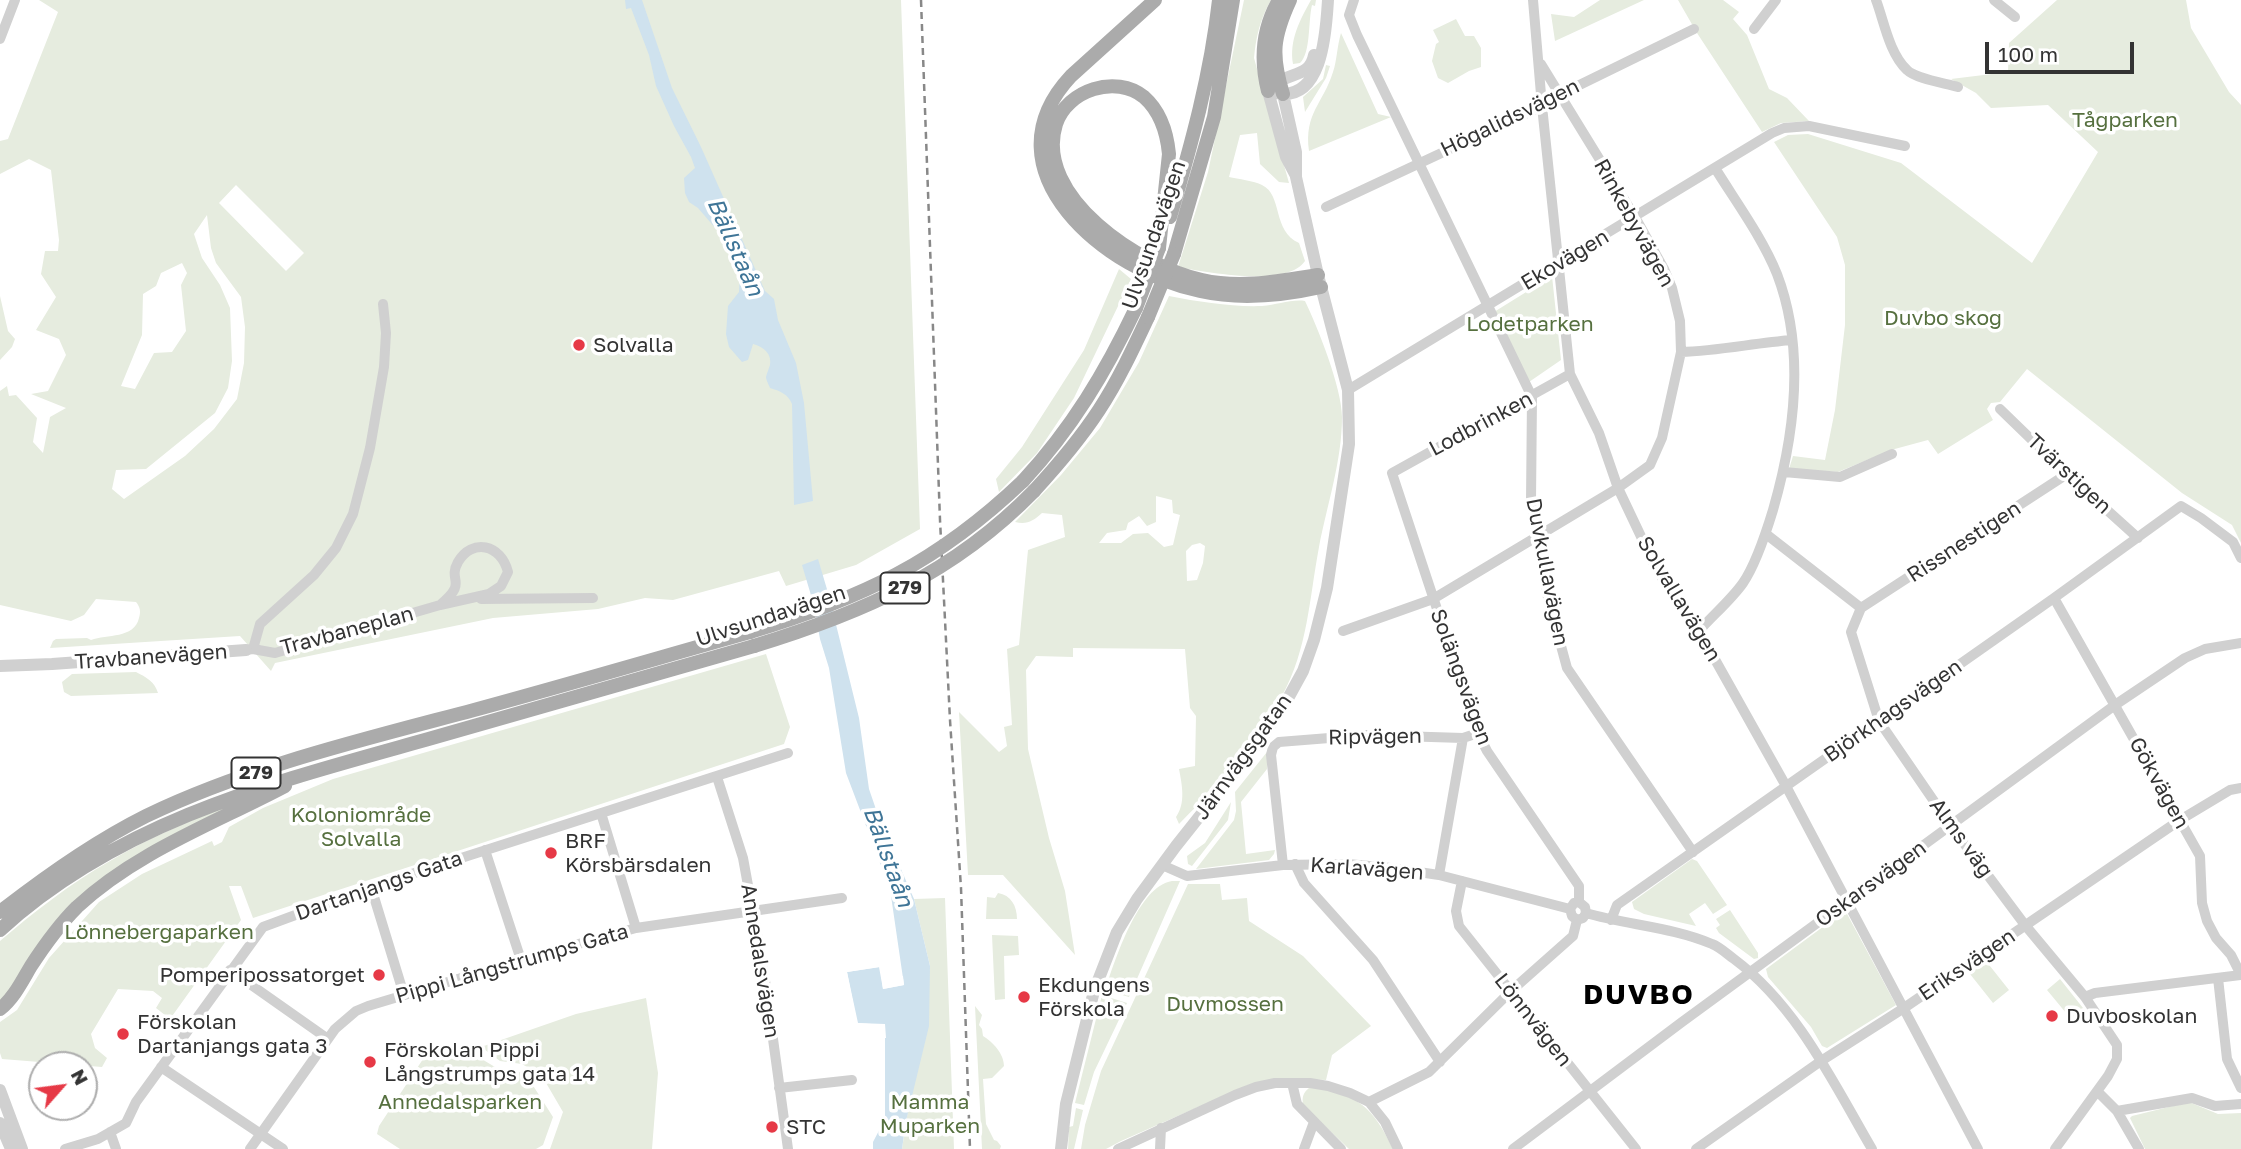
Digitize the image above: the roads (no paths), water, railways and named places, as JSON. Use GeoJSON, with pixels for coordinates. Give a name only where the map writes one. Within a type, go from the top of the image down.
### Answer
{"type":"FeatureCollection","features":[{"type":"Feature","properties":{"kind":"main road"},"geometry":{"type":"LineString","coordinates":[[1155,0],[1071,76],[1048,107],[1041,129],[1039,148],[1046,179],[1084,230],[1106,248],[1139,269],[1178,286],[1245,297],[1320,281]]}},
{"type":"Feature","properties":{"kind":"main road","name":"Ulvsundavägen"},"geometry":{"type":"LineString","coordinates":[[0,912],[34,885],[87,850],[145,817],[222,784],[434,719],[845,616],[907,587],[975,543],[1000,523],[1081,409],[1101,378],[1136,308],[1159,248],[1192,143],[1211,60],[1219,0]]}},
{"type":"Feature","properties":{"kind":"main road","name":"Ulvsundavägen"},"geometry":{"type":"LineString","coordinates":[[1028,486],[1078,440],[1123,369],[1148,317],[1174,254],[1214,117],[1233,0]]}},
{"type":"Feature","properties":{"kind":"main road"},"geometry":{"type":"LineString","coordinates":[[1276,89],[1264,74],[1263,42],[1279,0]]}},
{"type":"Feature","properties":{"kind":"main road"},"geometry":{"type":"LineString","coordinates":[[1276,89],[1276,36],[1290,0]]}},
{"type":"Feature","properties":{"kind":"main road"},"geometry":{"type":"LineString","coordinates":[[1159,248],[1170,154],[1158,114],[1133,90],[1108,87],[1083,93],[1067,105],[1060,115],[1053,136],[1054,160],[1064,184],[1073,196],[1093,221],[1112,237],[1158,265],[1203,281],[1258,284],[1320,281]]}},
{"type":"Feature","properties":{"kind":"main road","name":"Ulvsundavägen"},"geometry":{"type":"LineString","coordinates":[[0,930],[66,880],[101,858],[187,814],[232,796],[752,639]]}},
{"type":"Feature","properties":{"kind":"main road"},"geometry":{"type":"LineString","coordinates":[[0,1009],[11,998],[66,919],[108,882],[170,844],[320,768]]}},
{"type":"Feature","properties":{"kind":"main road"},"geometry":{"type":"LineString","coordinates":[[0,900],[87,850]]}},
{"type":"Feature","properties":{"kind":"street"},"geometry":{"type":"LineString","coordinates":[[0,39],[15,0]]}},
{"type":"Feature","properties":{"kind":"street"},"geometry":{"type":"LineString","coordinates":[[1276,89],[1301,88],[1315,74],[1321,62],[1326,0]]}},
{"type":"Feature","properties":{"kind":"street","name":"Duvkullavägen"},"geometry":{"type":"LineString","coordinates":[[1354,0],[1349,15],[1357,35],[1532,397],[1531,501],[1548,598],[1567,668],[1693,852]]}},
{"type":"Feature","properties":{"kind":"street","name":"Solvallavägen"},"geometry":{"type":"LineString","coordinates":[[1533,0],[1570,374],[1599,433],[1618,488],[1655,566],[1675,600],[1699,631],[1786,786],[1978,1149]]}},
{"type":"Feature","properties":{"kind":"street"},"geometry":{"type":"LineString","coordinates":[[1755,29],[1776,0]]}},
{"type":"Feature","properties":{"kind":"street"},"geometry":{"type":"LineString","coordinates":[[1876,0],[1891,43],[1907,70],[1958,87]]}},
{"type":"Feature","properties":{"kind":"street"},"geometry":{"type":"LineString","coordinates":[[1994,0],[2015,17]]}},
{"type":"Feature","properties":{"kind":"street","name":"Högalidsvägen"},"geometry":{"type":"LineString","coordinates":[[1326,207],[1542,106],[1559,95],[1694,29]]}},
{"type":"Feature","properties":{"kind":"street","name":"Rinkebyvägen"},"geometry":{"type":"LineString","coordinates":[[1343,631],[1433,599],[1618,488],[1643,472],[1655,457],[1669,410],[1681,352],[1680,321],[1672,288],[1635,217],[1538,59]]}},
{"type":"Feature","properties":{"kind":"street","name":"Järnvägsgatan"},"geometry":{"type":"LineString","coordinates":[[1061,1149],[1066,1104],[1094,991],[1117,932],[1137,899],[1261,739],[1286,702],[1303,671],[1327,588],[1349,444],[1348,390],[1296,177],[1296,152],[1276,89]]}},
{"type":"Feature","properties":{"kind":"street","name":"Ekovägen"},"geometry":{"type":"LineString","coordinates":[[1348,390],[1772,133],[1793,126],[1809,126],[1905,146]]}},
{"type":"Feature","properties":{"kind":"street"},"geometry":{"type":"LineString","coordinates":[[1699,631],[1743,583],[1766,534],[1784,472],[1793,422],[1795,376],[1792,340],[1777,276],[1767,253],[1715,168]]}},
{"type":"Feature","properties":{"kind":"street","name":"Travbanevägen"},"geometry":{"type":"LineString","coordinates":[[0,666],[250,650],[260,624],[314,575],[336,548],[353,514],[370,448],[384,367],[386,333],[383,304]]}},
{"type":"Feature","properties":{"kind":"street"},"geometry":{"type":"LineString","coordinates":[[1681,352],[1716,351],[1747,344],[1792,340]]}},
{"type":"Feature","properties":{"kind":"street","name":"Lodbrinken"},"geometry":{"type":"LineString","coordinates":[[1392,473],[1570,374]]}},
{"type":"Feature","properties":{"kind":"street","name":"Tvärstigen"},"geometry":{"type":"LineString","coordinates":[[2000,409],[2138,538]]}},
{"type":"Feature","properties":{"kind":"street"},"geometry":{"type":"LineString","coordinates":[[1784,472],[1840,477],[1892,454]]}},
{"type":"Feature","properties":{"kind":"street","name":"Solängsvägen"},"geometry":{"type":"LineString","coordinates":[[1392,473],[1478,733],[1487,751],[1579,886],[1580,902]]}},
{"type":"Feature","properties":{"kind":"street","name":"Rissnestigen"},"geometry":{"type":"LineString","coordinates":[[1861,608],[2067,474]]}},
{"type":"Feature","properties":{"kind":"street","name":"Björkhagsvägen"},"geometry":{"type":"LineString","coordinates":[[1611,920],[1617,905],[2181,506],[2233,542],[2241,558]]}},
{"type":"Feature","properties":{"kind":"street"},"geometry":{"type":"LineString","coordinates":[[1766,534],[1861,608]]}},
{"type":"Feature","properties":{"kind":"street","name":"Travbaneplan"},"geometry":{"type":"LineString","coordinates":[[250,650],[275,653],[489,594],[500,586],[508,572],[502,556],[488,548],[475,549],[462,557],[455,571],[457,586],[440,606]]}},
{"type":"Feature","properties":{"kind":"street"},"geometry":{"type":"LineString","coordinates":[[475,599],[593,598]]}},
{"type":"Feature","properties":{"kind":"street","name":"Gökvägen"},"geometry":{"type":"LineString","coordinates":[[2053,598],[2200,856],[2202,903],[2207,921],[2216,938],[2231,955],[2241,975]]}},
{"type":"Feature","properties":{"kind":"street","name":"Alms väg"},"geometry":{"type":"LineString","coordinates":[[1861,608],[1851,632],[1879,721],[1951,826],[2025,925],[2085,997],[2118,1045],[2117,1059],[2098,1092],[2055,1149]]}},
{"type":"Feature","properties":{"kind":"street","name":"Oskarsvägen"},"geometry":{"type":"LineString","coordinates":[[1513,1149],[2115,705],[2185,658],[2206,649],[2241,643]]}},
{"type":"Feature","properties":{"kind":"street","name":"Ripvägen"},"geometry":{"type":"LineString","coordinates":[[1283,864],[1271,755],[1273,747],[1279,742],[1367,735],[1462,738],[1478,733]]}},
{"type":"Feature","properties":{"kind":"street"},"geometry":{"type":"LineString","coordinates":[[1439,875],[1462,738]]}},
{"type":"Feature","properties":{"kind":"street","name":"Dartanjangs Gata"},"geometry":{"type":"LineString","coordinates":[[65,1149],[98,1139],[126,1123],[135,1102],[263,927],[371,887],[789,752]]}},
{"type":"Feature","properties":{"kind":"street","name":"Annedalsvägen"},"geometry":{"type":"LineString","coordinates":[[717,777],[743,858],[764,969],[789,1149]]}},
{"type":"Feature","properties":{"kind":"street","name":"Eriksvägen"},"geometry":{"type":"LineString","coordinates":[[1696,1149],[1821,1061],[2180,820],[2230,790],[2241,788]]}},
{"type":"Feature","properties":{"kind":"street"},"geometry":{"type":"LineString","coordinates":[[601,813],[636,928]]}},
{"type":"Feature","properties":{"kind":"street"},"geometry":{"type":"LineString","coordinates":[[485,850],[521,960]]}},
{"type":"Feature","properties":{"kind":"street","name":"Karlavägen"},"geometry":{"type":"LineString","coordinates":[[1162,865],[1187,876],[1283,864],[1348,864],[1439,875],[1570,909]]}},
{"type":"Feature","properties":{"kind":"street"},"geometry":{"type":"LineString","coordinates":[[1295,864],[1304,883],[1373,960],[1440,1062]]}},
{"type":"Feature","properties":{"kind":"street","name":"Lönnvägen"},"geometry":{"type":"LineString","coordinates":[[1462,881],[1456,911],[1459,926],[1636,1149]]}},
{"type":"Feature","properties":{"kind":"street"},"geometry":{"type":"LineString","coordinates":[[371,887],[404,995]]}},
{"type":"Feature","properties":{"kind":"street","name":"Pippi Långstrumps Gata"},"geometry":{"type":"LineString","coordinates":[[250,1149],[335,1028],[356,1011],[636,928],[842,898]]}},
{"type":"Feature","properties":{"kind":"street"},"geometry":{"type":"LineString","coordinates":[[1580,902],[1586,913],[1583,918],[1577,920],[1570,909],[1574,903],[1580,902]]}},
{"type":"Feature","properties":{"kind":"street"},"geometry":{"type":"LineString","coordinates":[[1586,913],[1675,932],[1714,944],[1751,972],[1790,1014],[1872,1149]]}},
{"type":"Feature","properties":{"kind":"street"},"geometry":{"type":"LineString","coordinates":[[1369,1102],[1429,1072],[1511,991],[1573,936],[1577,920]]}},
{"type":"Feature","properties":{"kind":"street"},"geometry":{"type":"LineString","coordinates":[[230,970],[328,1039]]}},
{"type":"Feature","properties":{"kind":"street"},"geometry":{"type":"LineString","coordinates":[[2085,997],[2095,993],[2241,975]]}},
{"type":"Feature","properties":{"kind":"street"},"geometry":{"type":"LineString","coordinates":[[2218,978],[2227,1059],[2241,1088]]}},
{"type":"Feature","properties":{"kind":"street"},"geometry":{"type":"LineString","coordinates":[[161,1067],[283,1149]]}},
{"type":"Feature","properties":{"kind":"street"},"geometry":{"type":"LineString","coordinates":[[779,1088],[852,1080]]}},
{"type":"Feature","properties":{"kind":"street"},"geometry":{"type":"LineString","coordinates":[[1292,1083],[1297,1104],[1341,1149]]}},
{"type":"Feature","properties":{"kind":"street"},"geometry":{"type":"LineString","coordinates":[[1118,1149],[1256,1087],[1292,1083],[1328,1086],[1369,1102],[1385,1122],[1398,1149]]}},
{"type":"Feature","properties":{"kind":"street"},"geometry":{"type":"LineString","coordinates":[[0,1090],[22,1149]]}},
{"type":"Feature","properties":{"kind":"street"},"geometry":{"type":"LineString","coordinates":[[2098,1092],[2117,1111],[2140,1149]]}},
{"type":"Feature","properties":{"kind":"street"},"geometry":{"type":"LineString","coordinates":[[2117,1111],[2192,1098],[2215,1105],[2241,1104]]}},
{"type":"Feature","properties":{"kind":"street"},"geometry":{"type":"LineString","coordinates":[[1304,1149],[1314,1122]]}},
{"type":"Feature","properties":{"kind":"street"},"geometry":{"type":"LineString","coordinates":[[0,1123],[11,1149]]}},
{"type":"Feature","properties":{"kind":"street"},"geometry":{"type":"LineString","coordinates":[[1160,1149],[1161,1128]]}},
{"type":"Feature","properties":{"kind":"street"},"geometry":{"type":"LineString","coordinates":[[110,1132],[116,1149]]}},
{"type":"Feature","properties":{"kind":"water","name":"Bällstaån"},"geometry":{"type":"Polygon","coordinates":[[[625,0],[642,0],[672,88],[765,291],[774,299],[778,320],[796,363],[804,403],[813,501],[794,505],[792,404],[783,393],[770,388],[766,377],[770,365],[768,354],[753,344],[748,360],[742,362],[729,347],[726,334],[728,306],[739,292],[740,270],[735,248],[730,238],[717,230],[698,208],[689,202],[685,193],[684,178],[695,168],[656,86],[649,55],[631,8],[626,9],[625,0]]]}},
{"type":"Feature","properties":{"kind":"water","name":"Bällstaån"},"geometry":{"type":"Polygon","coordinates":[[[818,559],[859,718],[869,789],[914,899],[930,966],[929,1026],[902,1149],[873,1149],[873,1142],[885,1119],[885,1025],[858,1023],[847,972],[880,967],[883,989],[904,985],[890,889],[846,773],[829,668],[802,565],[818,559]]]}},
{"type":"Feature","properties":{"kind":"railway"},"geometry":{"type":"LineString","coordinates":[[921,0],[940,520],[961,888],[970,1149]]}},
{"type":"Feature","properties":{"kind":"place","name":"Solvalla"},"geometry":{"type":"Point","coordinates":[579,345]}},
{"type":"Feature","properties":{"kind":"place","name":"BRF Körsbärsdalen"},"geometry":{"type":"Point","coordinates":[551,853]}},
{"type":"Feature","properties":{"kind":"place","name":"Pomperipossatorget"},"geometry":{"type":"Point","coordinates":[379,975]}},
{"type":"Feature","properties":{"kind":"place","name":"Ekdungens Förskola"},"geometry":{"type":"Point","coordinates":[1024,997]}},
{"type":"Feature","properties":{"kind":"place","name":"Duvboskolan"},"geometry":{"type":"Point","coordinates":[2052,1016]}},
{"type":"Feature","properties":{"kind":"place","name":"Förskolan Dartanjangs gata 3"},"geometry":{"type":"Point","coordinates":[123,1034]}},
{"type":"Feature","properties":{"kind":"place","name":"Förskolan Pippi Långstrumps gata 14"},"geometry":{"type":"Point","coordinates":[370,1062]}},
{"type":"Feature","properties":{"kind":"place","name":"STC"},"geometry":{"type":"Point","coordinates":[772,1127]}},
{"type":"Feature","properties":{"kind":"district","name":"DUVBO"},"geometry":{"type":"Point","coordinates":[1639,995]}},
{"type":"Feature","properties":{"kind":"park label","name":"Tågparken"},"geometry":{"type":"Point","coordinates":[2125,120]}},
{"type":"Feature","properties":{"kind":"park label","name":"Duvbo skog"},"geometry":{"type":"Point","coordinates":[1943,318]}},
{"type":"Feature","properties":{"kind":"park label","name":"Lodetparken"},"geometry":{"type":"Point","coordinates":[1530,324]}},
{"type":"Feature","properties":{"kind":"park label","name":"Koloniområde Solvalla"},"geometry":{"type":"Point","coordinates":[361,827]}},
{"type":"Feature","properties":{"kind":"park label","name":"Lönnebergaparken"},"geometry":{"type":"Point","coordinates":[159,932]}},
{"type":"Feature","properties":{"kind":"park label","name":"Duvmossen"},"geometry":{"type":"Point","coordinates":[1225,1004]}},
{"type":"Feature","properties":{"kind":"park label","name":"Annedalsparken"},"geometry":{"type":"Point","coordinates":[460,1102]}},
{"type":"Feature","properties":{"kind":"park label","name":"Mamma Muparken"},"geometry":{"type":"Point","coordinates":[930,1114]}}]}
